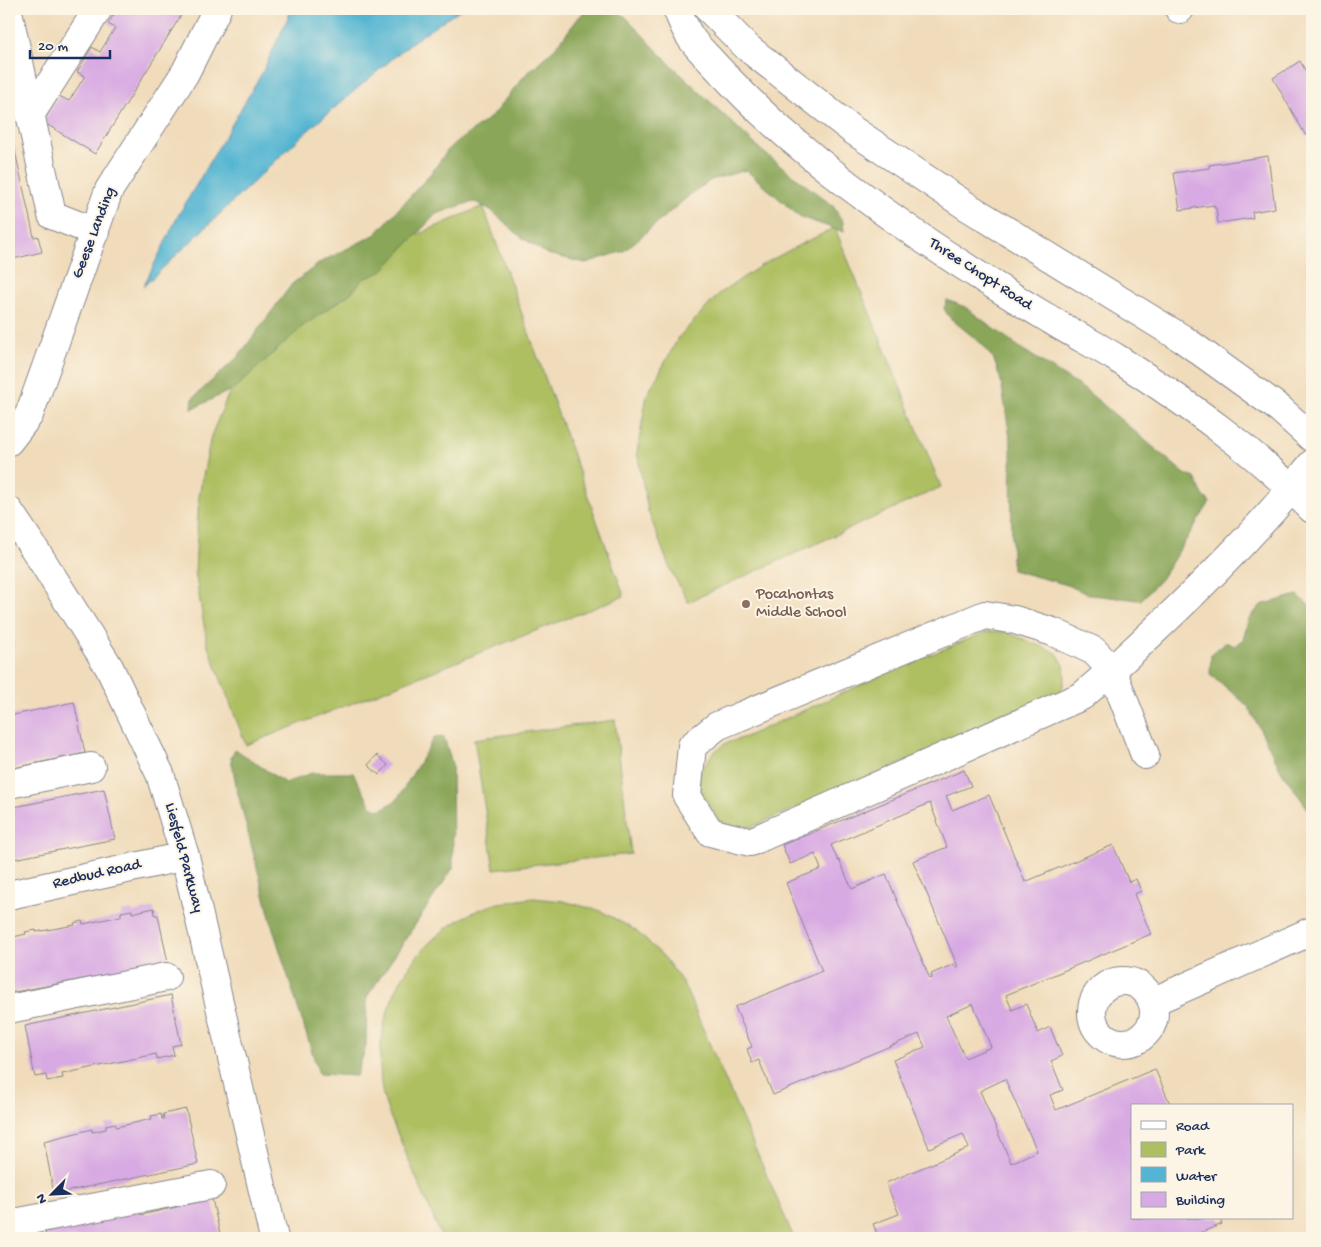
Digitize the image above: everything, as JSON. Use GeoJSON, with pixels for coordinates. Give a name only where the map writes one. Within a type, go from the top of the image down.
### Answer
{"type":"FeatureCollection","features":[{"type":"Feature","properties":{"kind":"main road"},"geometry":{"type":"LineString","coordinates":[[30,114],[98,9]]}},
{"type":"Feature","properties":{"kind":"main road","name":"Geese Landing"},"geometry":{"type":"LineString","coordinates":[[9,441],[29,415],[109,190],[185,73],[217,9]]}},
{"type":"Feature","properties":{"kind":"main road","name":"Three Chopt Road"},"geometry":{"type":"LineString","coordinates":[[677,9],[691,39],[730,81],[772,122],[847,185],[887,215],[941,251],[1174,396],[1236,440],[1292,488],[1312,509]]}},
{"type":"Feature","properties":{"kind":"main road"},"geometry":{"type":"LineString","coordinates":[[709,9],[748,48],[851,129],[968,207],[1183,340],[1280,409],[1312,438]]}},
{"type":"Feature","properties":{"kind":"main road"},"geometry":{"type":"LineString","coordinates":[[9,16],[52,215],[95,232]]}},
{"type":"Feature","properties":{"kind":"main road"},"geometry":{"type":"LineString","coordinates":[[1145,755],[1112,670],[1094,650],[1053,632],[1015,620],[985,615],[717,726],[692,746],[687,796],[710,832],[750,842],[1082,696],[1112,670],[1186,602],[1312,464]]}},
{"type":"Feature","properties":{"kind":"main road","name":"Liesfeld Parkway"},"geometry":{"type":"LineString","coordinates":[[9,511],[109,667],[160,774],[185,856],[274,1238]]}},
{"type":"Feature","properties":{"kind":"main road"},"geometry":{"type":"LineString","coordinates":[[9,784],[91,767]]}},
{"type":"Feature","properties":{"kind":"main road","name":"Redbud Road"},"geometry":{"type":"LineString","coordinates":[[9,895],[185,856]]}},
{"type":"Feature","properties":{"kind":"main road"},"geometry":{"type":"LineString","coordinates":[[1152,1002],[1312,931]]}},
{"type":"Feature","properties":{"kind":"main road"},"geometry":{"type":"LineString","coordinates":[[9,1009],[166,977]]}},
{"type":"Feature","properties":{"kind":"main road"},"geometry":{"type":"LineString","coordinates":[[9,1224],[210,1185]]}},
{"type":"Feature","properties":{"kind":"green space"},"geometry":{"type":"Polygon","coordinates":[[[589,9],[612,9],[626,17],[666,60],[762,151],[833,206],[843,222],[844,232],[800,217],[746,170],[711,180],[691,194],[624,251],[586,263],[547,254],[521,237],[491,210],[475,202],[465,204],[436,214],[381,272],[363,279],[351,293],[303,326],[235,388],[192,409],[193,398],[238,357],[292,284],[321,262],[376,234],[432,172],[450,147],[491,117],[525,75],[555,48],[580,16],[589,9]]]}},
{"type":"Feature","properties":{"kind":"green space"},"geometry":{"type":"Polygon","coordinates":[[[483,206],[624,596],[246,745],[207,643],[195,572],[199,496],[211,436],[239,369],[362,259],[483,206]]]}},
{"type":"Feature","properties":{"kind":"green space"},"geometry":{"type":"Polygon","coordinates":[[[835,228],[941,487],[688,602],[670,569],[648,511],[637,452],[647,395],[679,337],[720,293],[762,265],[835,228]]]}},
{"type":"Feature","properties":{"kind":"green space"},"geometry":{"type":"Polygon","coordinates":[[[947,300],[965,307],[1019,347],[1088,392],[1185,474],[1195,478],[1203,495],[1210,502],[1161,579],[1141,600],[1091,595],[1064,584],[1012,570],[1011,444],[1001,381],[994,360],[982,344],[950,318],[944,309],[947,300]]]}},
{"type":"Feature","properties":{"kind":"green space"},"geometry":{"type":"Polygon","coordinates":[[[1298,595],[1312,608],[1312,820],[1306,806],[1282,772],[1248,706],[1210,674],[1211,654],[1226,642],[1235,646],[1243,640],[1248,620],[1261,605],[1298,595]]]}},
{"type":"Feature","properties":{"kind":"green space"},"geometry":{"type":"Polygon","coordinates":[[[1004,631],[1057,653],[1064,665],[1065,676],[1062,690],[1051,700],[746,829],[722,825],[699,790],[699,773],[713,753],[724,744],[745,737],[900,667],[986,632],[1004,631]]]}},
{"type":"Feature","properties":{"kind":"green space"},"geometry":{"type":"Polygon","coordinates":[[[615,720],[631,854],[494,869],[474,739],[615,720]]]}},
{"type":"Feature","properties":{"kind":"green space"},"geometry":{"type":"Polygon","coordinates":[[[444,737],[452,764],[453,868],[367,997],[366,1047],[356,1076],[319,1074],[273,929],[237,790],[231,758],[235,749],[285,783],[312,773],[353,773],[371,806],[380,810],[397,800],[434,738],[444,737]]]}},
{"type":"Feature","properties":{"kind":"green space"},"geometry":{"type":"Polygon","coordinates":[[[533,898],[563,901],[601,911],[635,930],[664,957],[683,983],[794,1238],[442,1238],[386,1107],[381,1083],[380,1053],[384,1024],[393,996],[407,971],[424,948],[446,929],[471,914],[499,903],[533,898]]]}},
{"type":"Feature","properties":{"kind":"water"},"geometry":{"type":"Polygon","coordinates":[[[292,9],[461,9],[412,42],[305,133],[143,287],[178,216],[262,73],[292,9]]]}},
{"type":"Feature","properties":{"kind":"building"},"geometry":{"type":"Polygon","coordinates":[[[117,9],[185,9],[95,154],[43,122],[59,96],[69,101],[85,76],[77,72],[92,47],[100,52],[115,28],[108,24],[117,9]]]}},
{"type":"Feature","properties":{"kind":"building"},"geometry":{"type":"Polygon","coordinates":[[[1300,61],[1305,70],[1312,66],[1312,132],[1306,136],[1273,78],[1300,61]]]}},
{"type":"Feature","properties":{"kind":"building"},"geometry":{"type":"Polygon","coordinates":[[[9,124],[34,237],[38,236],[42,252],[9,260],[9,124]]]}},
{"type":"Feature","properties":{"kind":"building"},"geometry":{"type":"Polygon","coordinates":[[[1268,156],[1275,208],[1252,212],[1253,218],[1218,223],[1214,205],[1180,210],[1174,173],[1209,168],[1209,165],[1268,156]]]}},
{"type":"Feature","properties":{"kind":"building"},"geometry":{"type":"Polygon","coordinates":[[[9,622],[14,645],[9,646],[9,622]]]}},
{"type":"Feature","properties":{"kind":"building"},"geometry":{"type":"Polygon","coordinates":[[[74,702],[85,753],[9,769],[9,716],[74,702]]]}},
{"type":"Feature","properties":{"kind":"building"},"geometry":{"type":"Polygon","coordinates":[[[377,755],[388,765],[379,775],[368,765],[377,755]]]}},
{"type":"Feature","properties":{"kind":"building"},"geometry":{"type":"Polygon","coordinates":[[[964,770],[971,786],[946,796],[952,810],[989,795],[1025,882],[1113,845],[1129,882],[1136,879],[1141,891],[1134,894],[1151,934],[1006,995],[1012,1010],[1026,1004],[1038,1033],[1050,1027],[1062,1056],[1051,1061],[1063,1090],[1050,1095],[1056,1110],[1155,1069],[1170,1104],[1131,1104],[1131,1220],[1220,1220],[1222,1224],[1187,1238],[879,1238],[873,1224],[899,1214],[886,1183],[969,1148],[963,1134],[929,1148],[893,1060],[925,1047],[919,1034],[773,1095],[759,1060],[752,1063],[747,1049],[752,1047],[735,1007],[822,971],[786,883],[821,869],[815,854],[790,864],[782,845],[964,770]],[[930,803],[831,845],[852,889],[886,874],[930,979],[932,978],[931,974],[954,964],[956,968],[958,967],[913,861],[947,847],[930,803]],[[973,1004],[946,1016],[965,1058],[991,1047],[973,1004]],[[1005,1079],[980,1091],[1011,1163],[1037,1151],[1005,1079]]]}},
{"type":"Feature","properties":{"kind":"building"},"geometry":{"type":"Polygon","coordinates":[[[104,789],[115,839],[9,860],[9,808],[104,789]]]}},
{"type":"Feature","properties":{"kind":"building"},"geometry":{"type":"Polygon","coordinates":[[[154,908],[155,915],[158,915],[168,963],[9,993],[9,938],[26,934],[25,932],[36,930],[36,932],[75,925],[74,923],[82,921],[83,924],[121,916],[121,912],[132,910],[132,913],[154,908]]]}},
{"type":"Feature","properties":{"kind":"building"},"geometry":{"type":"Polygon","coordinates":[[[171,995],[181,1044],[172,1046],[174,1055],[157,1059],[156,1054],[62,1074],[63,1078],[47,1081],[46,1075],[35,1077],[25,1026],[171,995]]]}},
{"type":"Feature","properties":{"kind":"building"},"geometry":{"type":"Polygon","coordinates":[[[186,1109],[198,1164],[54,1194],[44,1141],[92,1129],[92,1132],[106,1129],[106,1125],[115,1123],[116,1127],[152,1119],[151,1116],[161,1114],[162,1119],[164,1119],[163,1114],[186,1109]]]}},
{"type":"Feature","properties":{"kind":"building"},"geometry":{"type":"Polygon","coordinates":[[[212,1199],[221,1238],[47,1238],[45,1232],[140,1209],[141,1215],[212,1199]]]}},
{"type":"Feature","properties":{"kind":"place","name":"Pocahontas Middle School"},"geometry":{"type":"Point","coordinates":[746,604]}}]}
